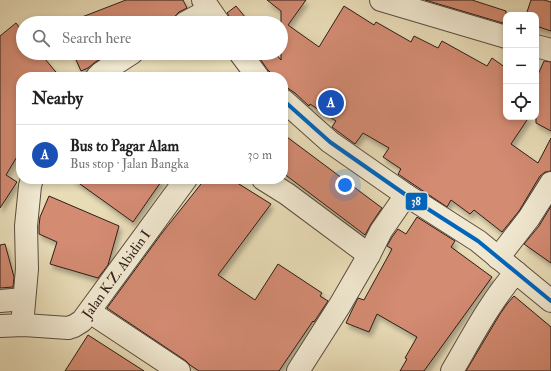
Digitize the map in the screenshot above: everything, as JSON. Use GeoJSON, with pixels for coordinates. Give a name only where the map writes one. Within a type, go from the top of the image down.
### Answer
{"type":"FeatureCollection","features":[{"type":"Feature","properties":{"kind":"street"},"geometry":{"type":"LineString","coordinates":[[381,0],[503,36]]}},
{"type":"Feature","properties":{"kind":"street"},"geometry":{"type":"LineString","coordinates":[[200,16],[210,11]]}},
{"type":"Feature","properties":{"kind":"street"},"geometry":{"type":"LineString","coordinates":[[539,47],[551,50]]}},
{"type":"Feature","properties":{"kind":"street"},"geometry":{"type":"LineString","coordinates":[[102,72],[121,60]]}},
{"type":"Feature","properties":{"kind":"street"},"geometry":{"type":"LineString","coordinates":[[245,60],[254,72]]}},
{"type":"Feature","properties":{"kind":"street"},"geometry":{"type":"LineString","coordinates":[[288,104],[330,142],[406,195],[478,241],[551,301]]}},
{"type":"Feature","properties":{"kind":"street"},"geometry":{"type":"LineString","coordinates":[[24,325],[24,299],[27,269],[26,226],[31,184]]}},
{"type":"Feature","properties":{"kind":"street","name":"Jalan K.Z. Abidin I"},"geometry":{"type":"LineString","coordinates":[[0,326],[24,325],[68,328],[82,321],[182,184]]}},
{"type":"Feature","properties":{"kind":"street"},"geometry":{"type":"LineString","coordinates":[[271,184],[287,194],[369,255]]}},
{"type":"Feature","properties":{"kind":"street"},"geometry":{"type":"LineString","coordinates":[[498,258],[529,218],[551,184]]}},
{"type":"Feature","properties":{"kind":"street"},"geometry":{"type":"LineString","coordinates":[[298,371],[340,306],[381,232],[406,195]]}},
{"type":"Feature","properties":{"kind":"street"},"geometry":{"type":"LineString","coordinates":[[452,371],[491,305],[516,272]]}},
{"type":"Feature","properties":{"kind":"street"},"geometry":{"type":"LineString","coordinates":[[0,301],[24,299]]}},
{"type":"Feature","properties":{"kind":"street"},"geometry":{"type":"LineString","coordinates":[[90,312],[178,371]]}},
{"type":"Feature","properties":{"kind":"building"},"geometry":{"type":"Polygon","coordinates":[[[126,0],[183,0],[187,8],[175,16],[85,16],[126,0]]]}},
{"type":"Feature","properties":{"kind":"building"},"geometry":{"type":"Polygon","coordinates":[[[267,0],[306,0],[288,25],[288,16],[281,16],[281,11],[267,0]]]}},
{"type":"Feature","properties":{"kind":"building"},"geometry":{"type":"Polygon","coordinates":[[[425,0],[472,0],[506,11],[503,12],[503,23],[425,0]]]}},
{"type":"Feature","properties":{"kind":"building"},"geometry":{"type":"Polygon","coordinates":[[[531,0],[544,0],[551,2],[551,31],[539,27],[539,12],[527,12],[531,0]]]}},
{"type":"Feature","properties":{"kind":"building"},"geometry":{"type":"Polygon","coordinates":[[[236,6],[244,16],[229,16],[227,13],[236,6]]]}},
{"type":"Feature","properties":{"kind":"building"},"geometry":{"type":"Polygon","coordinates":[[[344,6],[374,25],[376,22],[411,42],[414,36],[438,48],[442,41],[487,66],[492,58],[503,66],[503,120],[527,120],[511,144],[538,163],[551,138],[551,171],[545,172],[540,176],[519,211],[502,232],[474,210],[470,214],[451,200],[447,207],[398,174],[401,169],[383,157],[389,148],[363,133],[355,144],[332,127],[336,121],[310,104],[309,106],[288,88],[288,72],[270,72],[261,60],[288,60],[288,25],[319,47],[344,6]]]}},
{"type":"Feature","properties":{"kind":"building"},"geometry":{"type":"Polygon","coordinates":[[[16,23],[16,60],[46,60],[56,72],[16,72],[16,158],[6,175],[16,181],[16,184],[0,208],[0,36],[16,23]]]}},
{"type":"Feature","properties":{"kind":"building"},"geometry":{"type":"Polygon","coordinates":[[[76,60],[98,60],[88,68],[81,71],[76,60]]]}},
{"type":"Feature","properties":{"kind":"building"},"geometry":{"type":"Polygon","coordinates":[[[544,61],[551,62],[551,131],[536,123],[536,120],[539,120],[539,72],[544,61]]]}},
{"type":"Feature","properties":{"kind":"building"},"geometry":{"type":"Polygon","coordinates":[[[288,138],[382,208],[365,235],[288,177],[288,138]]]}},
{"type":"Feature","properties":{"kind":"building"},"geometry":{"type":"Polygon","coordinates":[[[80,184],[160,184],[133,222],[80,184]]]}},
{"type":"Feature","properties":{"kind":"building"},"geometry":{"type":"Polygon","coordinates":[[[201,184],[239,184],[271,204],[218,275],[255,300],[278,264],[322,293],[320,296],[328,301],[279,371],[199,371],[107,308],[162,233],[201,184]]]}},
{"type":"Feature","properties":{"kind":"building"},"geometry":{"type":"Polygon","coordinates":[[[49,196],[119,226],[108,265],[98,278],[50,264],[57,242],[39,234],[40,217],[49,196]]]}},
{"type":"Feature","properties":{"kind":"building"},"geometry":{"type":"Polygon","coordinates":[[[551,206],[551,263],[524,244],[539,226],[551,206]]]}},
{"type":"Feature","properties":{"kind":"building"},"geometry":{"type":"Polygon","coordinates":[[[417,217],[455,241],[451,247],[492,277],[424,371],[400,371],[407,359],[405,358],[417,337],[377,314],[369,332],[346,323],[358,298],[364,300],[392,249],[387,246],[392,237],[398,229],[406,234],[417,217]]]}},
{"type":"Feature","properties":{"kind":"building"},"geometry":{"type":"Polygon","coordinates":[[[5,244],[14,277],[13,287],[0,288],[0,245],[5,244]]]}},
{"type":"Feature","properties":{"kind":"building"},"geometry":{"type":"Polygon","coordinates":[[[514,296],[551,327],[551,371],[466,371],[500,314],[514,296]]]}},
{"type":"Feature","properties":{"kind":"building"},"geometry":{"type":"Polygon","coordinates":[[[88,335],[144,371],[65,371],[88,335]]]}},
{"type":"Feature","properties":{"kind":"transit line","name":"38"},"geometry":{"type":"LineString","coordinates":[[288,104],[330,142],[406,195],[478,241],[551,301]]}},
{"type":"Feature","properties":{"kind":"place","name":"Bus to Pagar Alam"},"geometry":{"type":"Point","coordinates":[331,103]}}]}
